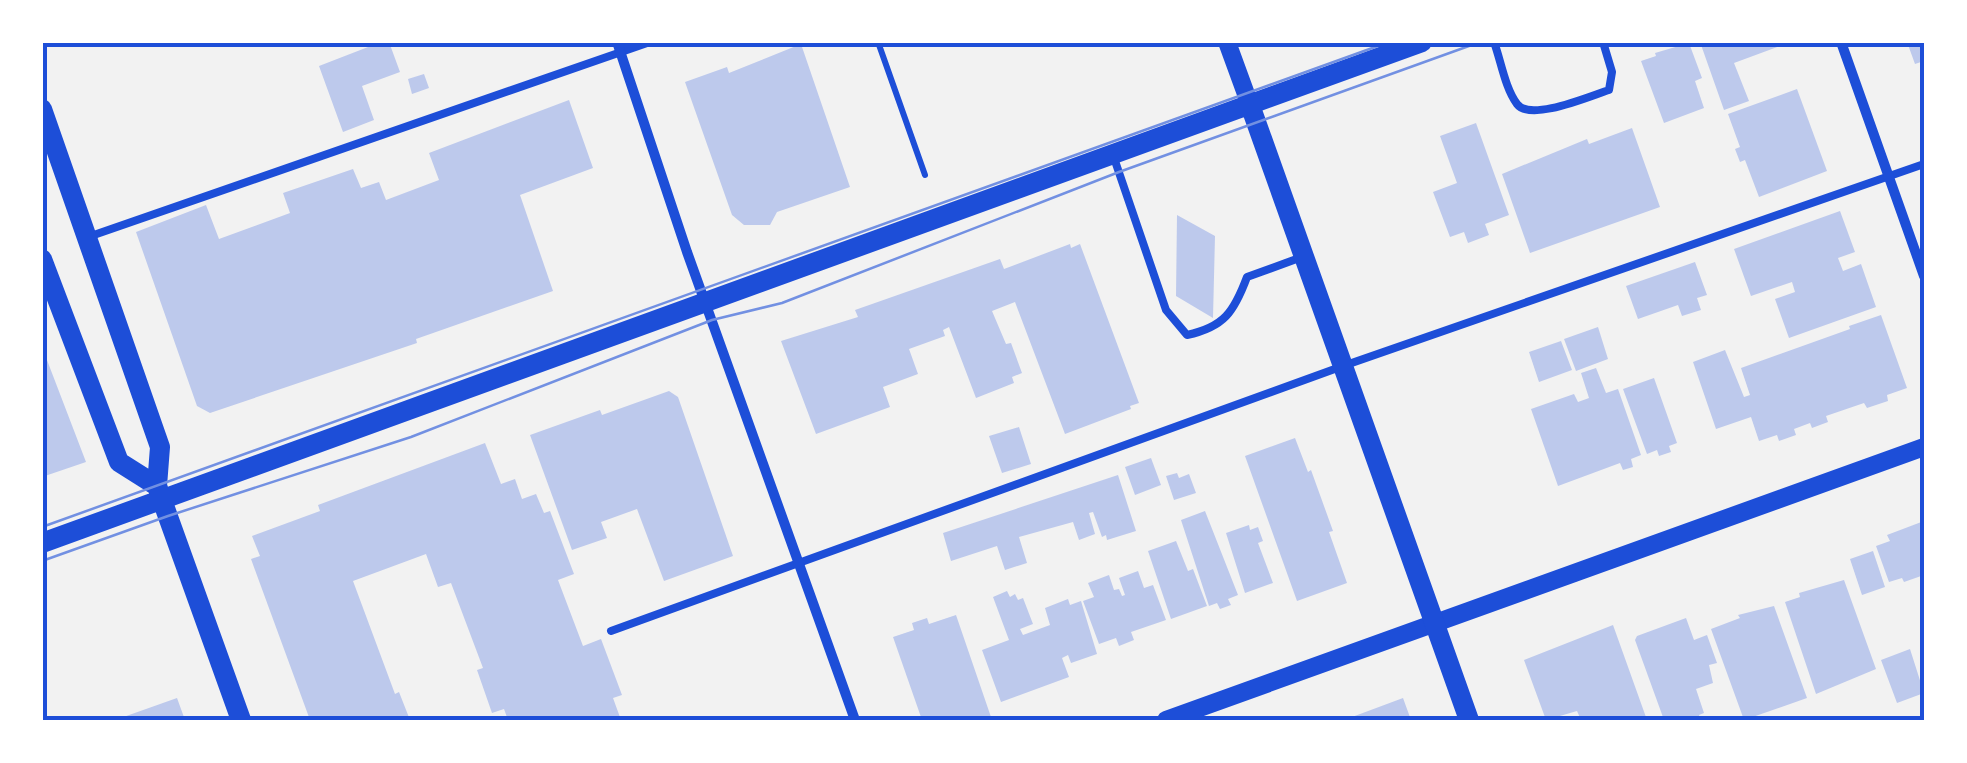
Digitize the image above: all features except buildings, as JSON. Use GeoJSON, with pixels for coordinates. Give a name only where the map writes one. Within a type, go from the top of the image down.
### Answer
{"type":"FeatureCollection","features":[{"type":"Feature","properties":{"kind":"main road"},"geometry":{"type":"LineString","coordinates":[[42,544],[160,493],[706,304],[1422,42]]}},
{"type":"Feature","properties":{"kind":"main road"},"geometry":{"type":"LineString","coordinates":[[1250,105],[1469,720]]}},
{"type":"Feature","properties":{"kind":"main road"},"geometry":{"type":"LineString","coordinates":[[42,109],[160,447],[160,493],[241,720]]}},
{"type":"Feature","properties":{"kind":"main road"},"geometry":{"type":"LineString","coordinates":[[42,259],[119,462],[160,493]]}},
{"type":"Feature","properties":{"kind":"street"},"geometry":{"type":"LineString","coordinates":[[1227,42],[1250,105]]}},
{"type":"Feature","properties":{"kind":"street"},"geometry":{"type":"LineString","coordinates":[[1841,42],[1924,276]]}},
{"type":"Feature","properties":{"kind":"street"},"geometry":{"type":"LineString","coordinates":[[619,48],[855,720]]}},
{"type":"Feature","properties":{"kind":"street"},"geometry":{"type":"LineString","coordinates":[[1166,720],[1924,447]]}},
{"type":"Feature","properties":{"kind":"lane"},"geometry":{"type":"LineString","coordinates":[[88,237],[619,48],[650,42]]}},
{"type":"Feature","properties":{"kind":"lane"},"geometry":{"type":"LineString","coordinates":[[1494,42],[1517,105],[1528,112],[1608,90],[1612,72],[1603,42]]}},
{"type":"Feature","properties":{"kind":"lane"},"geometry":{"type":"LineString","coordinates":[[1113,154],[1166,310],[1186,335],[1210,330],[1237,305],[1246,277],[1304,256]]}},
{"type":"Feature","properties":{"kind":"lane"},"geometry":{"type":"LineString","coordinates":[[611,632],[1343,366],[1924,164]]}},
{"type":"Feature","properties":{"kind":"path"},"geometry":{"type":"LineString","coordinates":[[878,42],[925,174]]}},
{"type":"Feature","properties":{"kind":"tram line"},"geometry":{"type":"LineString","coordinates":[[42,527],[1389,42]]}},
{"type":"Feature","properties":{"kind":"tram line"},"geometry":{"type":"LineString","coordinates":[[42,561],[411,437],[712,320],[782,303],[1119,172],[1480,42]]}}]}
